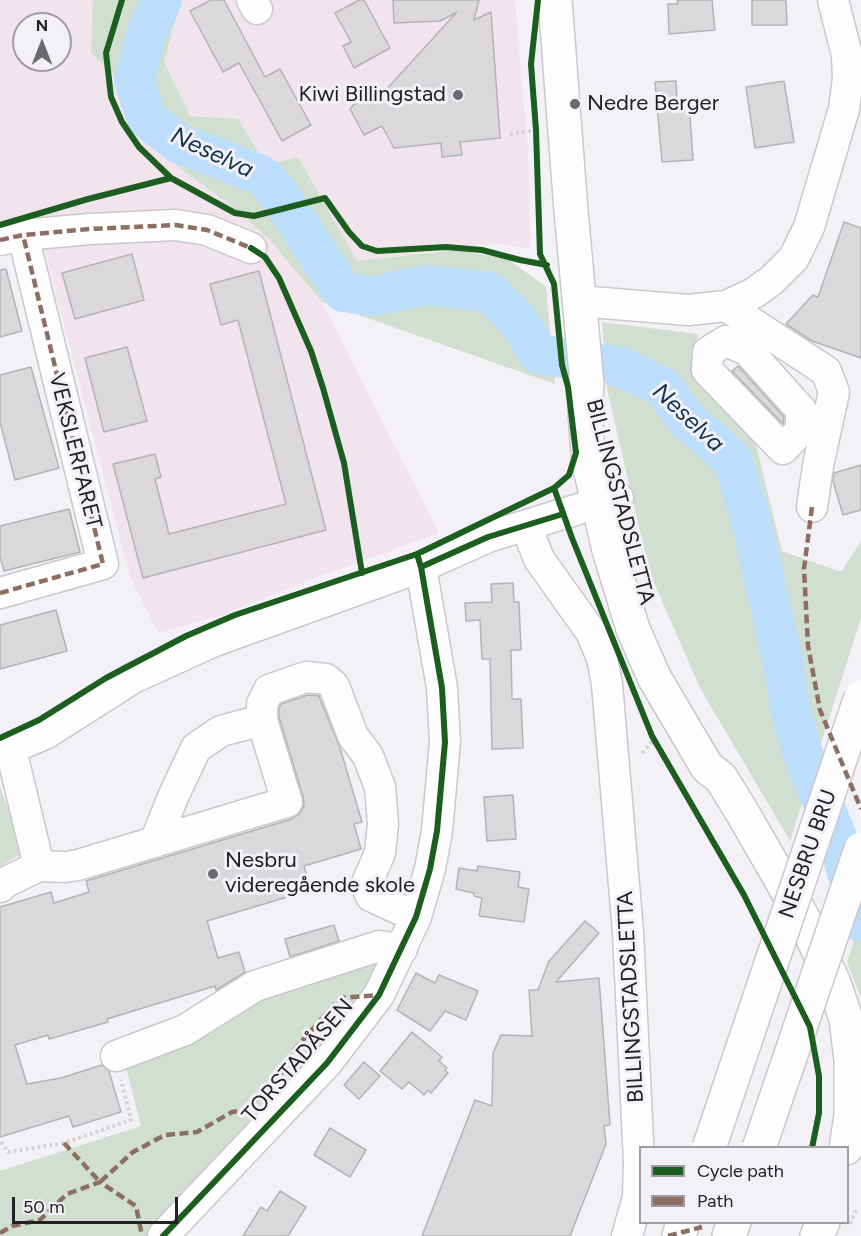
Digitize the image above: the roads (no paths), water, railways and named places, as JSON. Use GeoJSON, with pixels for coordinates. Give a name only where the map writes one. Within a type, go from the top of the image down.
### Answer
{"type":"FeatureCollection","features":[{"type":"Feature","properties":{"kind":"main road"},"geometry":{"type":"LineString","coordinates":[[555,0],[579,301]]}},
{"type":"Feature","properties":{"kind":"main road","name":"BILLINGSTADSLETTA"},"geometry":{"type":"LineString","coordinates":[[579,301],[587,384],[603,432],[608,500],[675,674],[720,761],[721,778],[803,918],[840,997],[848,1029],[852,1078],[846,1146]]}},
{"type":"Feature","properties":{"kind":"main road","name":"NESBRU BRU"},"geometry":{"type":"LineString","coordinates":[[710,1146],[861,697]]}},
{"type":"Feature","properties":{"kind":"main road"},"geometry":{"type":"LineString","coordinates":[[760,1146],[861,849]]}},
{"type":"Feature","properties":{"kind":"street"},"geometry":{"type":"LineString","coordinates":[[579,301],[688,310],[726,306],[754,293],[772,280],[794,258],[809,227],[844,109],[848,79],[847,55],[833,0]]}},
{"type":"Feature","properties":{"kind":"street"},"geometry":{"type":"LineString","coordinates":[[11,237],[90,229],[176,225],[207,230],[251,248]]}},
{"type":"Feature","properties":{"kind":"street","name":"VEKSLERFARET"},"geometry":{"type":"LineString","coordinates":[[0,593],[103,564],[11,237]]}},
{"type":"Feature","properties":{"kind":"street"},"geometry":{"type":"LineString","coordinates":[[726,306],[825,370],[834,392],[818,466],[812,507]]}},
{"type":"Feature","properties":{"kind":"street"},"geometry":{"type":"LineString","coordinates":[[783,449],[795,461],[818,466]]}},
{"type":"Feature","properties":{"kind":"street"},"geometry":{"type":"LineString","coordinates":[[39,866],[5,752],[45,734],[133,678],[212,642],[421,567],[488,537],[608,500]]}},
{"type":"Feature","properties":{"kind":"street","name":"BILLINGSTADSLETTA"},"geometry":{"type":"LineString","coordinates":[[526,526],[539,559],[591,632],[602,658],[607,684],[628,932],[639,1162],[639,1197],[627,1236]]}},
{"type":"Feature","properties":{"kind":"street","name":"TORSTADÅSEN"},"geometry":{"type":"LineString","coordinates":[[163,1236],[327,1063],[379,995],[416,917],[430,869],[437,831],[445,742],[442,688],[421,567]]}},
{"type":"Feature","properties":{"kind":"street"},"geometry":{"type":"LineString","coordinates":[[0,887],[39,866],[78,865],[287,802],[262,720],[262,704],[269,690],[306,677],[326,680],[334,686],[353,736],[368,756],[380,787],[383,824],[380,853],[366,885],[371,896],[416,917]]}},
{"type":"Feature","properties":{"kind":"street"},"geometry":{"type":"LineString","coordinates":[[156,842],[173,797],[196,748],[221,731],[262,720]]}},
{"type":"Feature","properties":{"kind":"street"},"geometry":{"type":"LineString","coordinates":[[116,1056],[185,1030],[255,986],[379,946],[402,949]]}},
{"type":"Feature","properties":{"kind":"waterway","name":"Neselva"},"geometry":{"type":"LineString","coordinates":[[162,0],[147,33],[134,81],[147,119],[178,143],[261,175],[276,190],[343,292],[373,296],[426,285],[489,292],[516,318],[539,354],[621,367],[662,387],[688,421],[732,459],[749,512],[782,657],[791,712],[802,751],[838,840],[861,922]]}},
{"type":"Feature","properties":{"kind":"place","name":"Kiwi Billingstad"},"geometry":{"type":"Point","coordinates":[458,95]}},
{"type":"Feature","properties":{"kind":"place","name":"Nedre Berger"},"geometry":{"type":"Point","coordinates":[575,104]}},
{"type":"Feature","properties":{"kind":"place","name":"Nesbru videregående skole"},"geometry":{"type":"Point","coordinates":[213,874]}}]}
